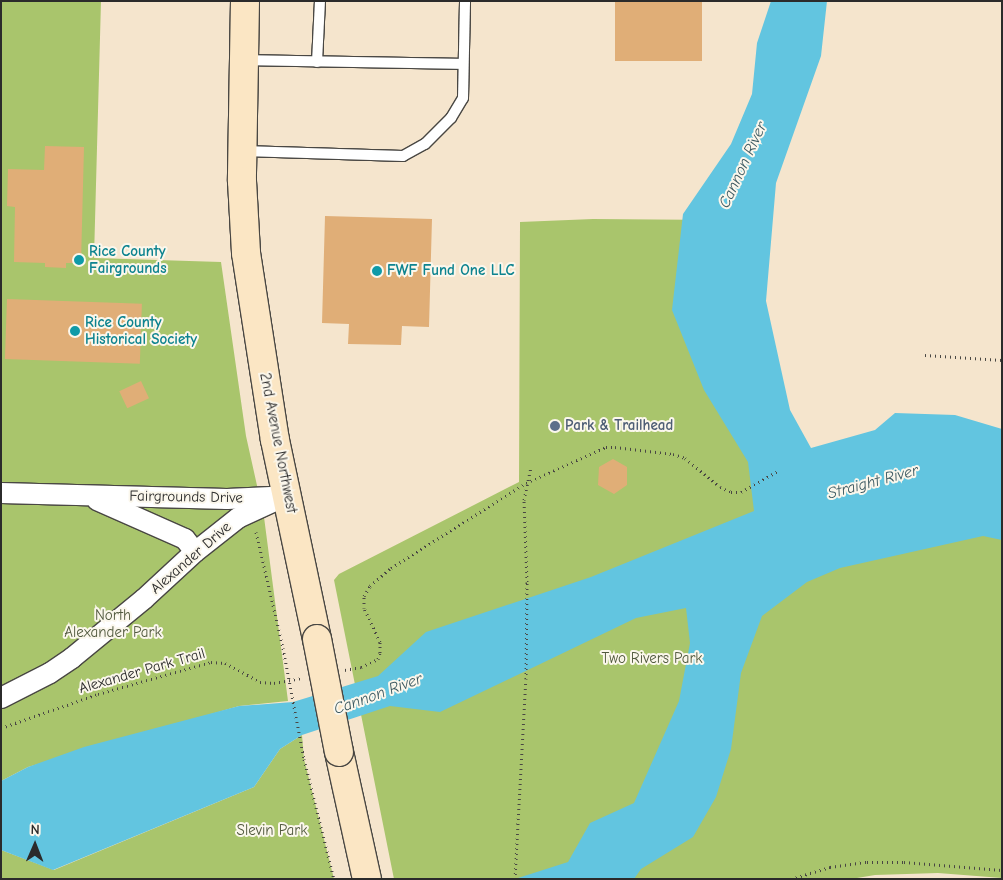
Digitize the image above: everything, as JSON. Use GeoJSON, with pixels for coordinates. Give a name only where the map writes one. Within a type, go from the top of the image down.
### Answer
{"type":"FeatureCollection","features":[{"type":"Feature","properties":{"kind":"street","name":"2nd Avenue Northwest"},"geometry":{"type":"LineString","coordinates":[[245,1],[243,151],[246,253],[265,382],[318,639],[339,752],[367,879]]}},
{"type":"Feature","properties":{"kind":"street","name":"Fairgrounds Drive"},"geometry":{"type":"LineString","coordinates":[[1,493],[227,499],[288,495]]}},
{"type":"Feature","properties":{"kind":"street","name":"Fairgrounds Drive"},"geometry":{"type":"LineString","coordinates":[[83,495],[117,508],[185,540],[195,552]]}},
{"type":"Feature","properties":{"kind":"street","name":"Alexander Drive"},"geometry":{"type":"LineString","coordinates":[[1,698],[50,673],[72,658],[144,599],[195,552],[238,518],[288,495]]}},
{"type":"Feature","properties":{"kind":"lane"},"geometry":{"type":"LineString","coordinates":[[317,62],[320,1]]}},
{"type":"Feature","properties":{"kind":"lane"},"geometry":{"type":"LineString","coordinates":[[243,151],[403,156],[426,144],[451,118],[463,98],[465,1]]}},
{"type":"Feature","properties":{"kind":"lane"},"geometry":{"type":"LineString","coordinates":[[244,60],[464,64]]}},
{"type":"Feature","properties":{"kind":"path"},"geometry":{"type":"LineString","coordinates":[[925,355],[1002,360]]}},
{"type":"Feature","properties":{"kind":"path"},"geometry":{"type":"LineString","coordinates":[[343,670],[361,666],[378,659],[380,653],[380,642],[364,608],[364,596],[370,586],[391,568],[526,483],[606,447],[673,454],[684,458],[720,487],[731,492],[741,492],[778,471]]}},
{"type":"Feature","properties":{"kind":"path"},"geometry":{"type":"LineString","coordinates":[[515,879],[526,679],[527,582],[524,500],[526,483],[531,467]]}},
{"type":"Feature","properties":{"kind":"path"},"geometry":{"type":"LineString","coordinates":[[256,532],[283,648],[304,759],[334,879]]}},
{"type":"Feature","properties":{"kind":"path","name":"Alexander Park Trail"},"geometry":{"type":"LineString","coordinates":[[1,728],[98,694],[211,662],[225,663],[260,682],[274,683],[307,676]]}},
{"type":"Feature","properties":{"kind":"path"},"geometry":{"type":"LineString","coordinates":[[791,879],[830,867],[866,862],[904,862],[1002,870]]}},
{"type":"Feature","properties":{"kind":"green space","name":"North Alexander Park"},"geometry":{"type":"Polygon","coordinates":[[[1,1],[101,1],[94,258],[221,262],[246,436],[264,517],[288,701],[239,706],[28,767],[1,781],[1,1]]]}},
{"type":"Feature","properties":{"kind":"green space","name":"Two Rivers Park"},"geometry":{"type":"Polygon","coordinates":[[[593,219],[719,220],[805,499],[1002,473],[1002,878],[938,873],[875,875],[851,879],[394,879],[334,580],[339,574],[519,482],[520,222],[593,219]]]}},
{"type":"Feature","properties":{"kind":"green space","name":"Slevin Park"},"geometry":{"type":"Polygon","coordinates":[[[302,735],[304,759],[334,879],[1,879],[1,850],[54,870],[254,787],[280,749],[302,735]]]}},
{"type":"Feature","properties":{"kind":"water"},"geometry":{"type":"Polygon","coordinates":[[[771,1],[827,1],[821,56],[776,183],[766,301],[790,410],[811,448],[875,430],[895,413],[955,415],[1002,429],[1002,540],[983,536],[840,568],[807,582],[762,616],[741,673],[731,749],[716,797],[693,837],[641,869],[634,879],[515,879],[568,862],[590,823],[634,803],[679,701],[690,643],[686,608],[636,618],[440,712],[390,706],[302,735],[280,749],[254,787],[53,870],[1,850],[1,781],[28,767],[84,747],[239,706],[293,702],[378,676],[426,632],[591,577],[754,511],[748,462],[704,390],[672,310],[683,214],[731,144],[752,94],[757,43],[771,1]]]}},
{"type":"Feature","properties":{"kind":"building"},"geometry":{"type":"Polygon","coordinates":[[[615,1],[702,1],[702,61],[615,61],[615,1]]]}},
{"type":"Feature","properties":{"kind":"building"},"geometry":{"type":"Polygon","coordinates":[[[45,146],[84,147],[81,263],[66,263],[66,268],[45,267],[45,263],[14,262],[15,207],[7,206],[8,169],[44,170],[45,146]]]}},
{"type":"Feature","properties":{"kind":"building","name":"FWF Fund One LLC"},"geometry":{"type":"Polygon","coordinates":[[[325,216],[432,219],[429,327],[402,326],[401,345],[348,344],[349,324],[322,323],[325,216]]]}},
{"type":"Feature","properties":{"kind":"building","name":"Rice County Historical Society"},"geometry":{"type":"Polygon","coordinates":[[[7,299],[142,304],[140,364],[5,359],[7,299]]]}},
{"type":"Feature","properties":{"kind":"building"},"geometry":{"type":"Polygon","coordinates":[[[141,381],[149,398],[127,408],[119,391],[141,381]]]}},
{"type":"Feature","properties":{"kind":"building"},"geometry":{"type":"Polygon","coordinates":[[[613,459],[627,467],[627,485],[614,494],[598,485],[599,467],[613,459]]]}},
{"type":"Feature","properties":{"kind":"place","name":"Rice County Fairgrounds"},"geometry":{"type":"Point","coordinates":[79,260]}},
{"type":"Feature","properties":{"kind":"place","name":"FWF Fund One LLC"},"geometry":{"type":"Point","coordinates":[377,271]}},
{"type":"Feature","properties":{"kind":"place","name":"Rice County Historical Society"},"geometry":{"type":"Point","coordinates":[75,331]}},
{"type":"Feature","properties":{"kind":"place","name":"Park & Trailhead"},"geometry":{"type":"Point","coordinates":[555,426]}},
{"type":"Feature","properties":{"kind":"water label","name":"Cannon River"},"geometry":{"type":"Point","coordinates":[743,165]}},
{"type":"Feature","properties":{"kind":"water label","name":"Straight River"},"geometry":{"type":"Point","coordinates":[873,482]}},
{"type":"Feature","properties":{"kind":"water label","name":"Cannon River"},"geometry":{"type":"Point","coordinates":[378,694]}}]}
